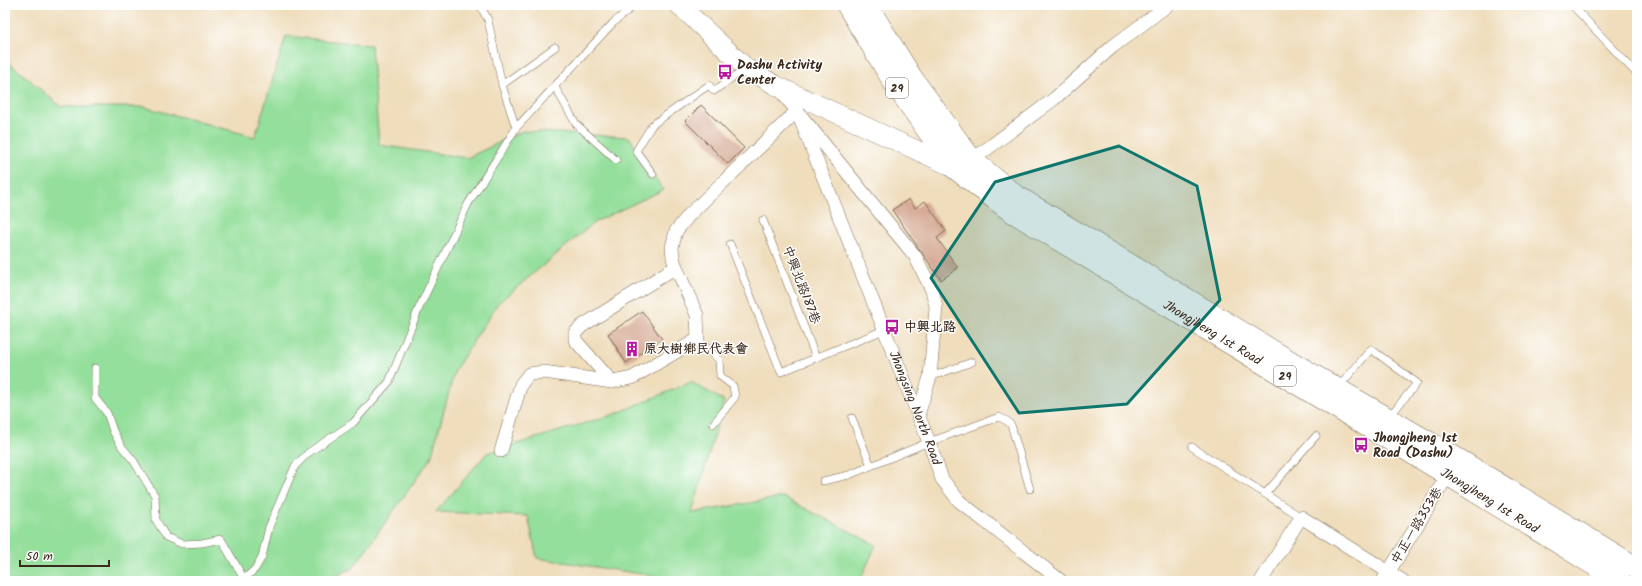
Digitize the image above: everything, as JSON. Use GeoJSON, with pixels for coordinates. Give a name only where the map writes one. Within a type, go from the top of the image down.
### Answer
{"type":"FeatureCollection","features":[{"type":"Feature","properties":{"kind":"main road","name":"29"},"geometry":{"type":"LineString","coordinates":[[847,5],[896,86],[963,164]]}},
{"type":"Feature","properties":{"kind":"main road","name":"29"},"geometry":{"type":"LineString","coordinates":[[867,5],[963,164]]}},
{"type":"Feature","properties":{"kind":"main road","name":"Jhongjheng 1st Road"},"geometry":{"type":"LineString","coordinates":[[963,164],[1337,389],[1388,418],[1453,467],[1620,581]]}},
{"type":"Feature","properties":{"kind":"main road","name":"Jhongjheng 1st Road"},"geometry":{"type":"LineString","coordinates":[[963,164],[1009,210],[1453,467],[1637,568]]}},
{"type":"Feature","properties":{"kind":"street","name":"Jhongsing North Road"},"geometry":{"type":"LineString","coordinates":[[679,5],[746,68],[775,85],[963,164]]}},
{"type":"Feature","properties":{"kind":"street"},"geometry":{"type":"LineString","coordinates":[[963,164],[1054,99],[1112,47],[1168,5]]}},
{"type":"Feature","properties":{"kind":"street","name":"Jhongsing North Road"},"geometry":{"type":"LineString","coordinates":[[775,85],[797,111],[929,442],[942,479],[959,501],[1061,581]]}},
{"type":"Feature","properties":{"kind":"street"},"geometry":{"type":"LineString","coordinates":[[501,451],[521,384],[529,374],[544,372],[612,382],[632,378],[698,339],[697,315],[673,258],[672,247],[676,231],[690,214],[797,111],[915,256],[932,290],[936,307],[930,377],[918,415]]}},
{"type":"Feature","properties":{"kind":"street"},"geometry":{"type":"LineString","coordinates":[[612,382],[575,340],[575,333],[582,326],[676,267]]}},
{"type":"Feature","properties":{"kind":"street","name":"中正一路353巷"},"geometry":{"type":"LineString","coordinates":[[1404,581],[1386,577],[1453,467]]}},
{"type":"Feature","properties":{"kind":"street"},"geometry":{"type":"LineString","coordinates":[[1261,581],[1301,517],[1386,577]]}},
{"type":"Feature","properties":{"kind":"lane"},"geometry":{"type":"LineString","coordinates":[[480,5],[488,20],[502,85],[516,128]]}},
{"type":"Feature","properties":{"kind":"lane"},"geometry":{"type":"LineString","coordinates":[[95,368],[95,398],[107,413],[113,431],[122,447],[134,460],[155,496],[156,520],[166,537],[182,544],[202,543],[221,539],[243,580],[255,569],[262,557],[269,527],[295,466],[308,453],[353,423],[389,382],[419,308],[468,204],[516,128],[613,23],[635,5]]}},
{"type":"Feature","properties":{"kind":"lane"},"geometry":{"type":"LineString","coordinates":[[1572,5],[1637,74]]}},
{"type":"Feature","properties":{"kind":"lane"},"geometry":{"type":"LineString","coordinates":[[502,85],[555,47]]}},
{"type":"Feature","properties":{"kind":"lane"},"geometry":{"type":"LineString","coordinates":[[653,174],[636,151],[652,124],[709,85],[714,91],[746,68]]}},
{"type":"Feature","properties":{"kind":"lane"},"geometry":{"type":"LineString","coordinates":[[555,87],[576,124],[616,160]]}},
{"type":"Feature","properties":{"kind":"lane","name":"中興北路187巷"},"geometry":{"type":"LineString","coordinates":[[763,220],[816,358]]}},
{"type":"Feature","properties":{"kind":"lane"},"geometry":{"type":"LineString","coordinates":[[730,244],[781,372],[884,330]]}},
{"type":"Feature","properties":{"kind":"lane"},"geometry":{"type":"LineString","coordinates":[[698,339],[719,360],[720,376],[733,386],[735,397],[713,424]]}},
{"type":"Feature","properties":{"kind":"lane"},"geometry":{"type":"LineString","coordinates":[[1337,389],[1371,348],[1416,382],[1388,418]]}},
{"type":"Feature","properties":{"kind":"lane"},"geometry":{"type":"LineString","coordinates":[[930,377],[972,362]]}},
{"type":"Feature","properties":{"kind":"lane"},"geometry":{"type":"LineString","coordinates":[[823,481],[849,475],[929,442],[999,417],[1011,425],[1030,489]]}},
{"type":"Feature","properties":{"kind":"lane"},"geometry":{"type":"LineString","coordinates":[[852,418],[871,466]]}},
{"type":"Feature","properties":{"kind":"lane"},"geometry":{"type":"LineString","coordinates":[[1265,494],[1316,436]]}},
{"type":"Feature","properties":{"kind":"lane"},"geometry":{"type":"LineString","coordinates":[[1192,447],[1301,517]]}},
{"type":"Feature","properties":{"kind":"highlighted area"},"geometry":{"type":"Polygon","coordinates":[[[1119,146],[1197,186],[1220,300],[1127,404],[1019,413],[931,278],[995,182],[1119,146]]]}},
{"type":"Feature","properties":{"kind":"green space"},"geometry":{"type":"Polygon","coordinates":[[[286,36],[371,45],[379,145],[467,158],[523,131],[629,137],[663,190],[595,222],[498,303],[455,370],[431,458],[353,568],[325,581],[5,581],[5,59],[61,107],[144,107],[255,137],[286,36]]]}},
{"type":"Feature","properties":{"kind":"green space"},"geometry":{"type":"Polygon","coordinates":[[[691,382],[724,401],[692,513],[783,497],[876,545],[860,581],[667,581],[667,578],[537,558],[528,516],[436,512],[487,453],[615,414],[691,382]]]}},
{"type":"Feature","properties":{"kind":"building"},"geometry":{"type":"Polygon","coordinates":[[[701,105],[744,148],[728,164],[685,121],[701,105]]]}},
{"type":"Feature","properties":{"kind":"building"},"geometry":{"type":"Polygon","coordinates":[[[909,199],[915,208],[925,201],[946,231],[937,238],[958,268],[941,280],[892,210],[909,199]]]}},
{"type":"Feature","properties":{"kind":"building","name":"原大樹鄉民代表會"},"geometry":{"type":"Polygon","coordinates":[[[642,311],[662,339],[626,363],[608,334],[642,311]]]}},
{"type":"Feature","properties":{"kind":"place","name":"Dashu Activity Center"},"geometry":{"type":"Point","coordinates":[725,72]}},
{"type":"Feature","properties":{"kind":"place","name":"中興北路"},"geometry":{"type":"Point","coordinates":[892,327]}},
{"type":"Feature","properties":{"kind":"place","name":"原大樹鄉民代表會"},"geometry":{"type":"Point","coordinates":[632,349]}},
{"type":"Feature","properties":{"kind":"place","name":"Jhongjheng 1st Road (Dashu)"},"geometry":{"type":"Point","coordinates":[1361,445]}}]}
